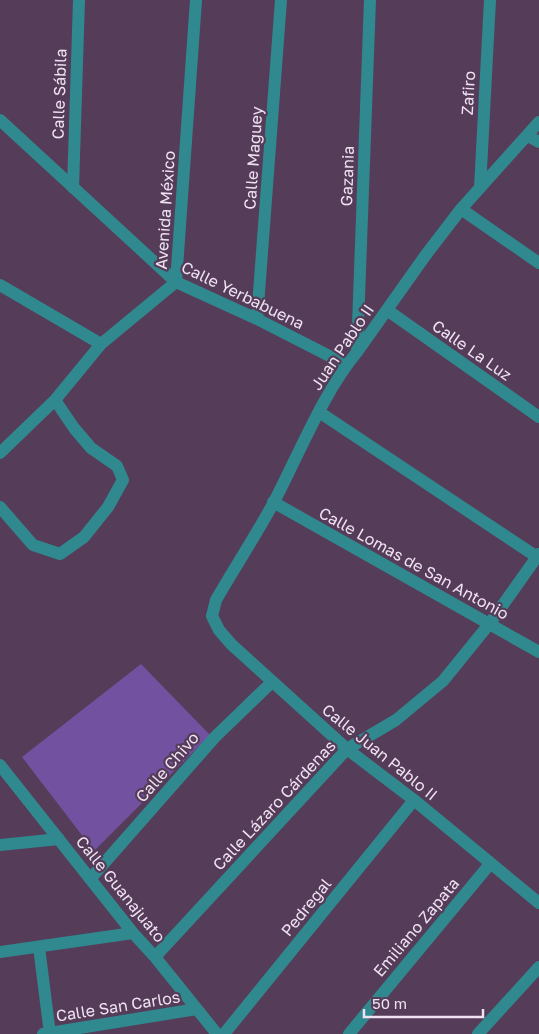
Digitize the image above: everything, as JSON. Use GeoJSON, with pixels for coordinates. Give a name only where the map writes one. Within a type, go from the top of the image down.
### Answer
{"type":"FeatureCollection","features":[{"type":"Feature","properties":{"kind":"street","name":"Calle Sábila"},"geometry":{"type":"LineString","coordinates":[[73,188],[79,0]]}},
{"type":"Feature","properties":{"kind":"street","name":"Avenida México"},"geometry":{"type":"LineString","coordinates":[[0,453],[55,400],[101,344],[176,282],[196,0]]}},
{"type":"Feature","properties":{"kind":"street","name":"Calle Maguey"},"geometry":{"type":"LineString","coordinates":[[257,319],[281,0]]}},
{"type":"Feature","properties":{"kind":"street","name":"Gazania"},"geometry":{"type":"LineString","coordinates":[[357,352],[370,0]]}},
{"type":"Feature","properties":{"kind":"street","name":"Zafiro"},"geometry":{"type":"LineString","coordinates":[[480,188],[490,0]]}},
{"type":"Feature","properties":{"kind":"street","name":"Calle Yerbabuena"},"geometry":{"type":"LineString","coordinates":[[0,120],[176,282],[257,319],[347,365]]}},
{"type":"Feature","properties":{"kind":"street","name":"Juan Pablo II"},"geometry":{"type":"LineString","coordinates":[[212,616],[216,600],[274,502],[320,412],[347,365],[461,209],[480,188],[534,139],[539,122]]}},
{"type":"Feature","properties":{"kind":"street"},"geometry":{"type":"LineString","coordinates":[[461,209],[539,263]]}},
{"type":"Feature","properties":{"kind":"street"},"geometry":{"type":"LineString","coordinates":[[0,286],[101,344]]}},
{"type":"Feature","properties":{"kind":"street","name":"Calle La Luz"},"geometry":{"type":"LineString","coordinates":[[387,310],[539,417]]}},
{"type":"Feature","properties":{"kind":"street"},"geometry":{"type":"LineString","coordinates":[[0,507],[33,545],[60,554],[84,537],[108,507],[123,480],[118,466],[91,448],[74,428],[55,400]]}},
{"type":"Feature","properties":{"kind":"street"},"geometry":{"type":"LineString","coordinates":[[320,412],[538,556]]}},
{"type":"Feature","properties":{"kind":"street","name":"Calle Lomas de San Antonio"},"geometry":{"type":"LineString","coordinates":[[274,502],[539,652]]}},
{"type":"Feature","properties":{"kind":"street","name":"Calle Lázaro Cárdenas"},"geometry":{"type":"LineString","coordinates":[[155,957],[347,749],[396,720],[443,681],[490,623],[538,556]]}},
{"type":"Feature","properties":{"kind":"street","name":"Calle Juan Pablo II"},"geometry":{"type":"LineString","coordinates":[[212,616],[219,630],[231,644],[347,749],[414,800],[539,903]]}},
{"type":"Feature","properties":{"kind":"street","name":"Calle Chivo"},"geometry":{"type":"LineString","coordinates":[[91,878],[215,737],[272,682]]}},
{"type":"Feature","properties":{"kind":"street","name":"Calle Guanajuato"},"geometry":{"type":"LineString","coordinates":[[0,764],[133,933],[155,957],[217,1034]]}},
{"type":"Feature","properties":{"kind":"street","name":"Pedregal"},"geometry":{"type":"LineString","coordinates":[[224,1034],[414,800]]}},
{"type":"Feature","properties":{"kind":"street"},"geometry":{"type":"LineString","coordinates":[[0,846],[59,839]]}},
{"type":"Feature","properties":{"kind":"street","name":"Emiliano Zapata"},"geometry":{"type":"LineString","coordinates":[[349,1034],[490,864]]}},
{"type":"Feature","properties":{"kind":"street"},"geometry":{"type":"LineString","coordinates":[[0,952],[133,933]]}},
{"type":"Feature","properties":{"kind":"street"},"geometry":{"type":"LineString","coordinates":[[39,947],[48,1034]]}},
{"type":"Feature","properties":{"kind":"street"},"geometry":{"type":"LineString","coordinates":[[478,1034],[539,967]]}},
{"type":"Feature","properties":{"kind":"street","name":"Calle San Carlos"},"geometry":{"type":"LineString","coordinates":[[48,1034],[197,1009]]}},
{"type":"Feature","properties":{"kind":"building"},"geometry":{"type":"Polygon","coordinates":[[[141,664],[210,735],[94,851],[22,757],[141,664]]]}}]}
